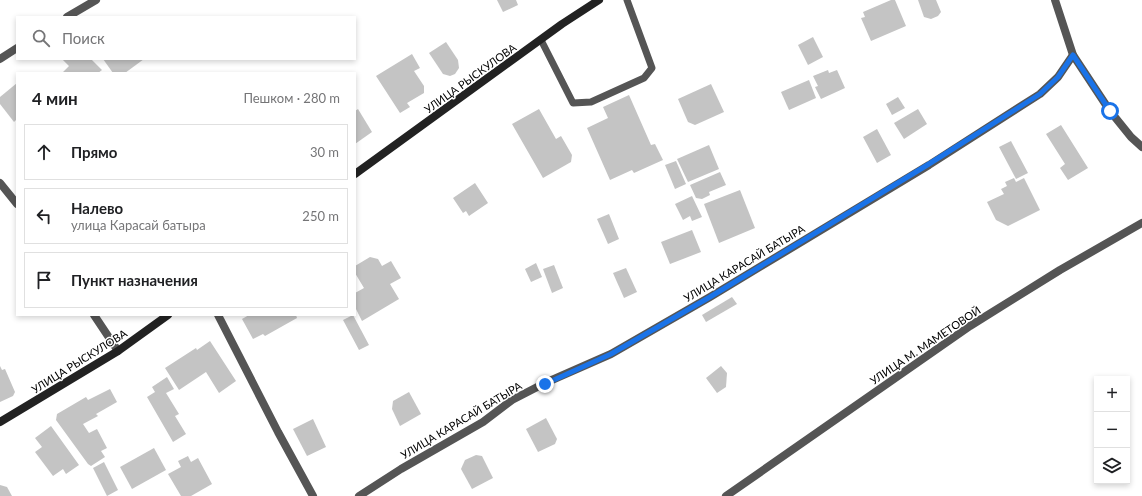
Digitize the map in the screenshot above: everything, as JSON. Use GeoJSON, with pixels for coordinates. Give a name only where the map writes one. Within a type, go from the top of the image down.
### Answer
{"type":"FeatureCollection","features":[{"type":"Feature","properties":{"kind":"street"},"geometry":{"type":"LineString","coordinates":[[69,16],[96,0]]}},
{"type":"Feature","properties":{"kind":"street","name":"УЛИЦА РЫСКУЛОВА"},"geometry":{"type":"LineString","coordinates":[[356,173],[599,0]]}},
{"type":"Feature","properties":{"kind":"street"},"geometry":{"type":"LineString","coordinates":[[1055,0],[1073,55],[1110,111],[1142,147]]}},
{"type":"Feature","properties":{"kind":"street"},"geometry":{"type":"LineString","coordinates":[[0,59],[16,49]]}},
{"type":"Feature","properties":{"kind":"street","name":"УЛИЦА КАРАСАЙ БАТЫРА"},"geometry":{"type":"LineString","coordinates":[[359,496],[401,469],[483,422],[512,400],[618,350],[710,297],[929,164],[1040,94],[1058,77],[1073,55]]}},
{"type":"Feature","properties":{"kind":"street"},"geometry":{"type":"LineString","coordinates":[[0,183],[16,203]]}},
{"type":"Feature","properties":{"kind":"street","name":"УЛИЦА М. МАМЕТОВОЙ"},"geometry":{"type":"LineString","coordinates":[[726,496],[970,326],[1060,270],[1142,223]]}},
{"type":"Feature","properties":{"kind":"street"},"geometry":{"type":"LineString","coordinates":[[95,316],[118,351]]}},
{"type":"Feature","properties":{"kind":"street","name":"УЛИЦА РЫСКУЛОВА"},"geometry":{"type":"LineString","coordinates":[[0,422],[118,351],[167,316]]}},
{"type":"Feature","properties":{"kind":"street"},"geometry":{"type":"LineString","coordinates":[[219,316],[278,432],[313,496]]}},
{"type":"Feature","properties":{"kind":"lane"},"geometry":{"type":"LineString","coordinates":[[541,40],[573,103],[591,102],[644,78],[652,68],[627,0]]}},
{"type":"Feature","properties":{"kind":"building"},"geometry":{"type":"Polygon","coordinates":[[[497,0],[516,0],[518,5],[503,12],[497,0]]]}},
{"type":"Feature","properties":{"kind":"building"},"geometry":{"type":"Polygon","coordinates":[[[891,0],[895,0],[906,26],[871,41],[861,18],[865,17],[863,12],[891,0]]]}},
{"type":"Feature","properties":{"kind":"building"},"geometry":{"type":"Polygon","coordinates":[[[918,0],[936,0],[941,12],[938,16],[931,19],[924,17],[918,0]]]}},
{"type":"Feature","properties":{"kind":"building"},"geometry":{"type":"Polygon","coordinates":[[[813,37],[823,57],[808,65],[798,45],[813,37]]]}},
{"type":"Feature","properties":{"kind":"building"},"geometry":{"type":"Polygon","coordinates":[[[446,42],[458,60],[459,68],[455,74],[450,76],[443,74],[429,53],[446,42]]]}},
{"type":"Feature","properties":{"kind":"building"},"geometry":{"type":"Polygon","coordinates":[[[412,54],[420,68],[414,71],[424,86],[424,93],[407,103],[410,107],[400,113],[376,76],[412,54]]]}},
{"type":"Feature","properties":{"kind":"building"},"geometry":{"type":"Polygon","coordinates":[[[63,60],[92,60],[102,70],[99,72],[63,72],[69,66],[63,60]]]}},
{"type":"Feature","properties":{"kind":"building"},"geometry":{"type":"Polygon","coordinates":[[[104,60],[143,60],[126,72],[112,72],[104,60]]]}},
{"type":"Feature","properties":{"kind":"building"},"geometry":{"type":"Polygon","coordinates":[[[828,70],[829,73],[837,70],[845,88],[821,99],[815,87],[818,86],[813,76],[828,70]]]}},
{"type":"Feature","properties":{"kind":"building"},"geometry":{"type":"Polygon","coordinates":[[[809,80],[816,98],[789,110],[781,92],[809,80]]]}},
{"type":"Feature","properties":{"kind":"building"},"geometry":{"type":"Polygon","coordinates":[[[16,84],[16,120],[14,122],[0,104],[0,97],[16,84]]]}},
{"type":"Feature","properties":{"kind":"building"},"geometry":{"type":"Polygon","coordinates":[[[711,84],[724,112],[695,125],[688,122],[678,99],[711,84]]]}},
{"type":"Feature","properties":{"kind":"building"},"geometry":{"type":"Polygon","coordinates":[[[629,95],[651,145],[655,144],[663,160],[634,173],[632,170],[610,180],[587,128],[608,118],[603,107],[629,95]]]}},
{"type":"Feature","properties":{"kind":"building"},"geometry":{"type":"Polygon","coordinates":[[[898,97],[905,108],[892,115],[886,104],[898,97]]]}},
{"type":"Feature","properties":{"kind":"building"},"geometry":{"type":"Polygon","coordinates":[[[358,109],[372,132],[356,143],[356,110],[358,109]]]}},
{"type":"Feature","properties":{"kind":"building"},"geometry":{"type":"Polygon","coordinates":[[[539,109],[556,139],[561,136],[572,155],[571,162],[543,178],[512,124],[539,109]]]}},
{"type":"Feature","properties":{"kind":"building"},"geometry":{"type":"Polygon","coordinates":[[[918,109],[927,124],[904,139],[894,123],[918,109]]]}},
{"type":"Feature","properties":{"kind":"building"},"geometry":{"type":"Polygon","coordinates":[[[1061,125],[1088,168],[1068,180],[1060,168],[1065,164],[1046,134],[1061,125]]]}},
{"type":"Feature","properties":{"kind":"building"},"geometry":{"type":"Polygon","coordinates":[[[877,129],[891,155],[877,163],[863,137],[877,129]]]}},
{"type":"Feature","properties":{"kind":"building"},"geometry":{"type":"Polygon","coordinates":[[[1011,141],[1028,173],[1016,179],[999,147],[1011,141]]]}},
{"type":"Feature","properties":{"kind":"building"},"geometry":{"type":"Polygon","coordinates":[[[709,145],[719,169],[688,182],[677,159],[709,145]]]}},
{"type":"Feature","properties":{"kind":"building"},"geometry":{"type":"Polygon","coordinates":[[[676,161],[686,184],[675,189],[665,165],[676,161]]]}},
{"type":"Feature","properties":{"kind":"building"},"geometry":{"type":"Polygon","coordinates":[[[720,172],[726,185],[709,192],[710,195],[702,199],[696,198],[690,185],[720,172]]]}},
{"type":"Feature","properties":{"kind":"building"},"geometry":{"type":"Polygon","coordinates":[[[1014,178],[1016,182],[1024,178],[1040,210],[1008,226],[996,220],[987,202],[1004,194],[1001,189],[1007,186],[1005,182],[1014,178]]]}},
{"type":"Feature","properties":{"kind":"building"},"geometry":{"type":"Polygon","coordinates":[[[475,183],[488,203],[469,216],[466,211],[463,213],[453,198],[475,183]]]}},
{"type":"Feature","properties":{"kind":"building"},"geometry":{"type":"Polygon","coordinates":[[[740,190],[755,228],[719,243],[704,204],[740,190]]]}},
{"type":"Feature","properties":{"kind":"building"},"geometry":{"type":"Polygon","coordinates":[[[692,196],[702,217],[692,221],[690,216],[683,220],[675,204],[692,196]]]}},
{"type":"Feature","properties":{"kind":"building"},"geometry":{"type":"Polygon","coordinates":[[[609,214],[619,239],[608,244],[597,219],[609,214]]]}},
{"type":"Feature","properties":{"kind":"building"},"geometry":{"type":"Polygon","coordinates":[[[692,230],[701,252],[670,264],[661,242],[692,230]]]}},
{"type":"Feature","properties":{"kind":"building"},"geometry":{"type":"Polygon","coordinates":[[[370,257],[378,259],[382,266],[391,261],[401,278],[390,284],[399,299],[362,321],[356,309],[356,292],[364,288],[356,275],[356,265],[370,257]]]}},
{"type":"Feature","properties":{"kind":"building"},"geometry":{"type":"Polygon","coordinates":[[[536,263],[542,277],[531,282],[525,269],[536,263]]]}},
{"type":"Feature","properties":{"kind":"building"},"geometry":{"type":"Polygon","coordinates":[[[554,265],[563,288],[552,293],[543,269],[554,265]]]}},
{"type":"Feature","properties":{"kind":"building"},"geometry":{"type":"Polygon","coordinates":[[[626,268],[637,292],[624,298],[613,273],[626,268]]]}},
{"type":"Feature","properties":{"kind":"building"},"geometry":{"type":"Polygon","coordinates":[[[732,297],[737,304],[706,322],[702,315],[732,297]]]}},
{"type":"Feature","properties":{"kind":"building"},"geometry":{"type":"Polygon","coordinates":[[[247,316],[296,316],[297,318],[265,336],[263,334],[253,339],[242,319],[247,316]]]}},
{"type":"Feature","properties":{"kind":"building"},"geometry":{"type":"Polygon","coordinates":[[[354,316],[369,345],[359,350],[343,320],[354,316]]]}},
{"type":"Feature","properties":{"kind":"building"},"geometry":{"type":"Polygon","coordinates":[[[210,341],[236,381],[219,393],[206,372],[179,390],[165,368],[196,348],[197,350],[210,341]]]}},
{"type":"Feature","properties":{"kind":"building"},"geometry":{"type":"Polygon","coordinates":[[[0,366],[2,370],[5,369],[15,392],[13,396],[0,402],[0,366]]]}},
{"type":"Feature","properties":{"kind":"building"},"geometry":{"type":"Polygon","coordinates":[[[721,366],[727,373],[726,387],[717,393],[706,378],[721,366]]]}},
{"type":"Feature","properties":{"kind":"building"},"geometry":{"type":"Polygon","coordinates":[[[167,377],[174,389],[166,393],[179,414],[175,416],[186,434],[173,442],[147,397],[155,392],[152,387],[167,377]]]}},
{"type":"Feature","properties":{"kind":"building"},"geometry":{"type":"Polygon","coordinates":[[[110,389],[117,402],[96,414],[98,416],[83,424],[89,433],[97,429],[107,448],[101,451],[105,457],[91,466],[56,420],[57,414],[86,397],[88,400],[110,389]]]}},
{"type":"Feature","properties":{"kind":"building"},"geometry":{"type":"Polygon","coordinates":[[[409,392],[421,414],[400,426],[392,409],[393,401],[409,392]]]}},
{"type":"Feature","properties":{"kind":"building"},"geometry":{"type":"Polygon","coordinates":[[[546,418],[557,439],[555,444],[538,452],[526,429],[546,418]]]}},
{"type":"Feature","properties":{"kind":"building"},"geometry":{"type":"Polygon","coordinates":[[[313,419],[326,447],[307,456],[293,429],[313,419]]]}},
{"type":"Feature","properties":{"kind":"building"},"geometry":{"type":"Polygon","coordinates":[[[51,426],[79,465],[66,474],[63,469],[53,476],[35,452],[42,447],[35,438],[51,426]]]}},
{"type":"Feature","properties":{"kind":"building"},"geometry":{"type":"Polygon","coordinates":[[[154,448],[166,470],[132,489],[120,467],[154,448]]]}},
{"type":"Feature","properties":{"kind":"building"},"geometry":{"type":"Polygon","coordinates":[[[476,455],[482,456],[493,478],[472,489],[461,469],[465,460],[476,455]]]}},
{"type":"Feature","properties":{"kind":"building"},"geometry":{"type":"Polygon","coordinates":[[[188,456],[191,462],[198,458],[212,484],[191,496],[181,496],[168,474],[181,467],[178,461],[188,456]]]}},
{"type":"Feature","properties":{"kind":"building"},"geometry":{"type":"Polygon","coordinates":[[[104,462],[118,490],[107,496],[93,468],[104,462]]]}},
{"type":"Feature","properties":{"kind":"building"},"geometry":{"type":"Polygon","coordinates":[[[0,485],[7,487],[12,496],[0,496],[0,485]]]}},
{"type":"Feature","properties":{"kind":"route"},"geometry":{"type":"LineString","coordinates":[[545,384],[611,354],[710,297],[929,164],[1040,94],[1058,77],[1073,55],[1110,111]]}}]}
